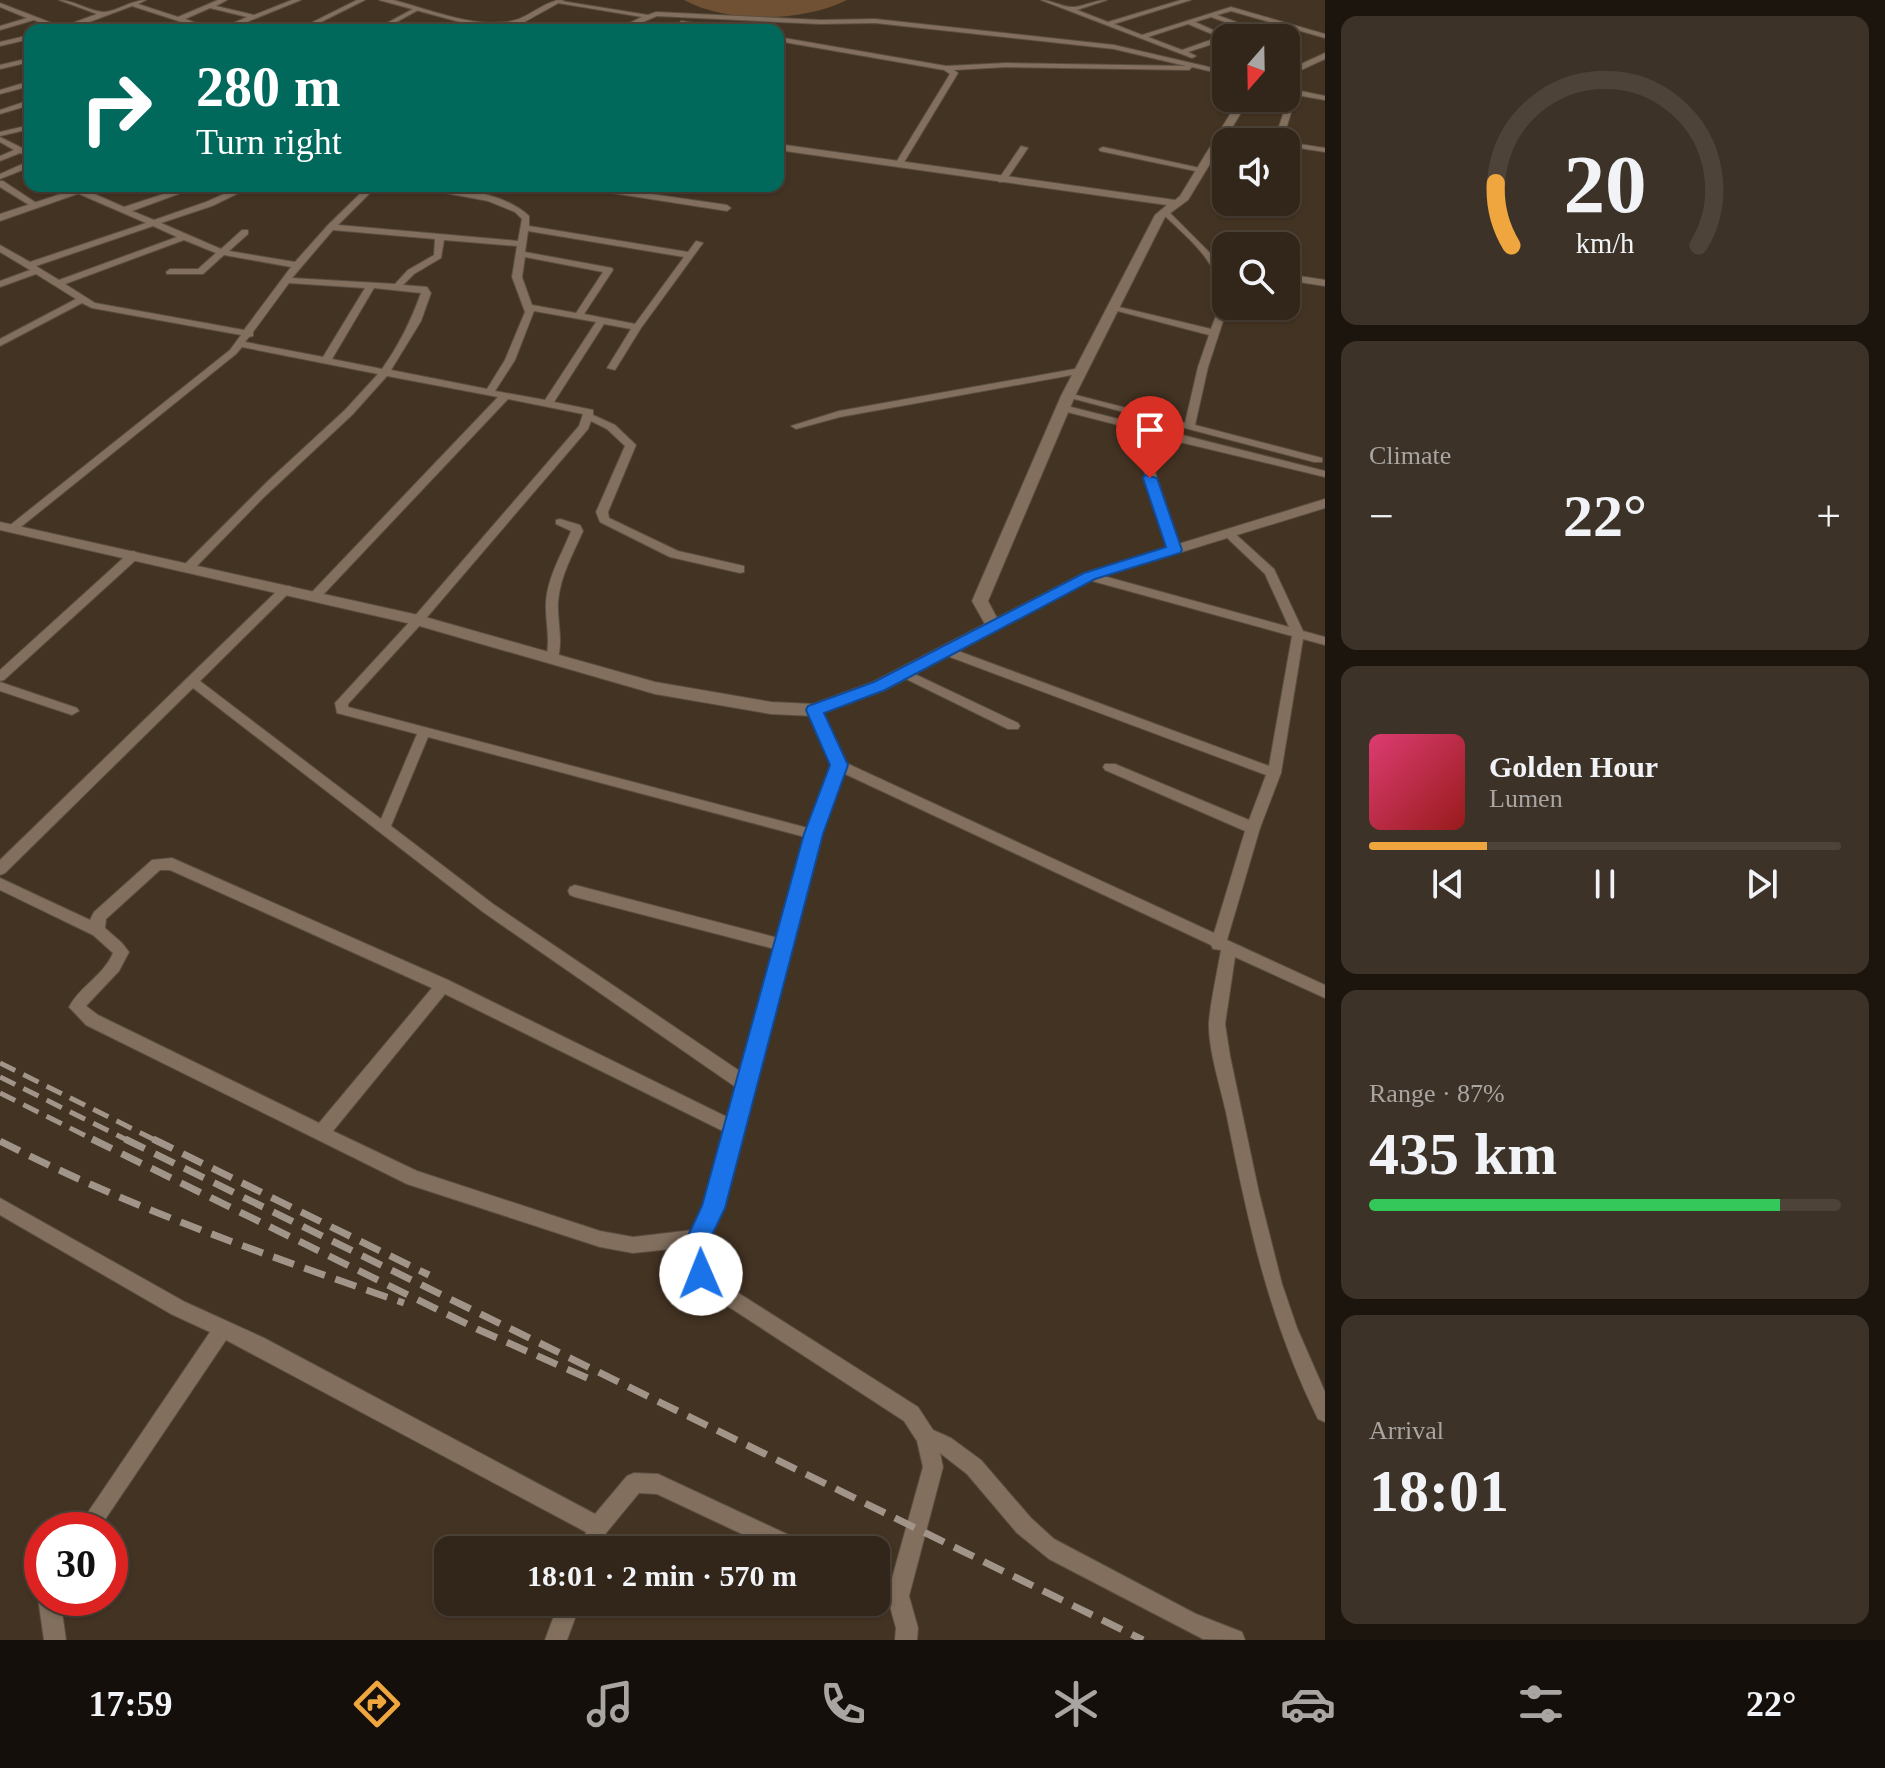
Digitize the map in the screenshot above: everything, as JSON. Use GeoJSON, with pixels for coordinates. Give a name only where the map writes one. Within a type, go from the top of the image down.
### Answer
{"type":"FeatureCollection","features":[{"type":"Feature","properties":{"kind":"street"},"geometry":{"type":"LineString","coordinates":[[62,0],[106,15]]}},
{"type":"Feature","properties":{"kind":"street"},"geometry":{"type":"LineString","coordinates":[[178,19],[224,0]]}},
{"type":"Feature","properties":{"kind":"street"},"geometry":{"type":"LineString","coordinates":[[236,24],[298,0]]}},
{"type":"Feature","properties":{"kind":"street"},"geometry":{"type":"LineString","coordinates":[[312,24],[362,0]]}},
{"type":"Feature","properties":{"kind":"street"},"geometry":{"type":"LineString","coordinates":[[383,0],[472,24]]}},
{"type":"Feature","properties":{"kind":"street"},"geometry":{"type":"LineString","coordinates":[[1044,0],[1212,65]]}},
{"type":"Feature","properties":{"kind":"street"},"geometry":{"type":"LineString","coordinates":[[1071,10],[1104,0]]}},
{"type":"Feature","properties":{"kind":"street"},"geometry":{"type":"LineString","coordinates":[[514,24],[559,1],[690,24]]}},
{"type":"Feature","properties":{"kind":"street"},"geometry":{"type":"LineString","coordinates":[[1107,24],[1182,1]]}},
{"type":"Feature","properties":{"kind":"street"},"geometry":{"type":"LineString","coordinates":[[80,24],[134,2],[194,24]]}},
{"type":"Feature","properties":{"kind":"street"},"geometry":{"type":"LineString","coordinates":[[1,6],[48,24]]}},
{"type":"Feature","properties":{"kind":"street"},"geometry":{"type":"LineString","coordinates":[[210,6],[254,17]]}},
{"type":"Feature","properties":{"kind":"street"},"geometry":{"type":"LineString","coordinates":[[388,24],[417,9]]}},
{"type":"Feature","properties":{"kind":"street"},"geometry":{"type":"LineString","coordinates":[[1141,37],[1231,9],[1282,24]]}},
{"type":"Feature","properties":{"kind":"street"},"geometry":{"type":"LineString","coordinates":[[0,15],[13,10]]}},
{"type":"Feature","properties":{"kind":"street"},"geometry":{"type":"LineString","coordinates":[[1210,15],[1237,24]]}},
{"type":"Feature","properties":{"kind":"street"},"geometry":{"type":"LineString","coordinates":[[629,24],[644,16],[875,21],[1114,47],[1212,69]]}},
{"type":"Feature","properties":{"kind":"street"},"geometry":{"type":"LineString","coordinates":[[0,28],[34,18]]}},
{"type":"Feature","properties":{"kind":"street"},"geometry":{"type":"LineString","coordinates":[[1300,25],[1306,20]]}},
{"type":"Feature","properties":{"kind":"street"},"geometry":{"type":"LineString","coordinates":[[1188,22],[1212,31]]}},
{"type":"Feature","properties":{"kind":"street"},"geometry":{"type":"LineString","coordinates":[[1300,29],[1325,36]]}},
{"type":"Feature","properties":{"kind":"street"},"geometry":{"type":"LineString","coordinates":[[0,44],[24,38]]}},
{"type":"Feature","properties":{"kind":"street"},"geometry":{"type":"LineString","coordinates":[[784,40],[946,68],[1006,65],[1201,67]]}},
{"type":"Feature","properties":{"kind":"street"},"geometry":{"type":"LineString","coordinates":[[1182,52],[1212,42]]}},
{"type":"Feature","properties":{"kind":"street"},"geometry":{"type":"LineString","coordinates":[[1300,67],[1323,59]]}},
{"type":"Feature","properties":{"kind":"street"},"geometry":{"type":"LineString","coordinates":[[0,67],[24,61]]}},
{"type":"Feature","properties":{"kind":"street"},"geometry":{"type":"LineString","coordinates":[[899,164],[954,73],[946,68]]}},
{"type":"Feature","properties":{"kind":"street"},"geometry":{"type":"LineString","coordinates":[[0,92],[24,86]]}},
{"type":"Feature","properties":{"kind":"street"},"geometry":{"type":"LineString","coordinates":[[1300,94],[1325,98]]}},
{"type":"Feature","properties":{"kind":"street"},"geometry":{"type":"LineString","coordinates":[[1300,96],[1325,106]]}},
{"type":"Feature","properties":{"kind":"street"},"geometry":{"type":"LineString","coordinates":[[0,112],[24,105]]}},
{"type":"Feature","properties":{"kind":"street"},"geometry":{"type":"LineString","coordinates":[[0,159],[6,143],[24,131]]}},
{"type":"Feature","properties":{"kind":"street"},"geometry":{"type":"LineString","coordinates":[[6,143],[24,152]]}},
{"type":"Feature","properties":{"kind":"street"},"geometry":{"type":"LineString","coordinates":[[1300,146],[1325,150]]}},
{"type":"Feature","properties":{"kind":"street"},"geometry":{"type":"LineString","coordinates":[[784,148],[1142,200],[1167,209],[1212,256]]}},
{"type":"Feature","properties":{"kind":"street"},"geometry":{"type":"LineString","coordinates":[[1002,180],[1024,148]]}},
{"type":"Feature","properties":{"kind":"street"},"geometry":{"type":"LineString","coordinates":[[1103,149],[1200,170]]}},
{"type":"Feature","properties":{"kind":"street"},"geometry":{"type":"LineString","coordinates":[[994,626],[980,601],[1080,371],[1167,209],[1184,198],[1212,149]]}},
{"type":"Feature","properties":{"kind":"street"},"geometry":{"type":"LineString","coordinates":[[0,177],[24,167]]}},
{"type":"Feature","properties":{"kind":"street"},"geometry":{"type":"LineString","coordinates":[[0,183],[37,206]]}},
{"type":"Feature","properties":{"kind":"street"},"geometry":{"type":"LineString","coordinates":[[0,218],[77,192]]}},
{"type":"Feature","properties":{"kind":"street"},"geometry":{"type":"LineString","coordinates":[[82,192],[222,253],[297,265]]}},
{"type":"Feature","properties":{"kind":"street"},"geometry":{"type":"LineString","coordinates":[[125,210],[178,192]]}},
{"type":"Feature","properties":{"kind":"street"},"geometry":{"type":"LineString","coordinates":[[0,284],[234,192]]}},
{"type":"Feature","properties":{"kind":"street"},"geometry":{"type":"LineString","coordinates":[[6,527],[241,344],[297,265],[367,192]]}},
{"type":"Feature","properties":{"kind":"street"},"geometry":{"type":"LineString","coordinates":[[442,192],[508,205],[524,215],[517,277],[530,307],[510,360],[489,393]]}},
{"type":"Feature","properties":{"kind":"street"},"geometry":{"type":"LineString","coordinates":[[621,192],[727,208]]}},
{"type":"Feature","properties":{"kind":"street"},"geometry":{"type":"LineString","coordinates":[[648,196],[651,192]]}},
{"type":"Feature","properties":{"kind":"street"},"geometry":{"type":"LineString","coordinates":[[1142,200],[1167,209]]}},
{"type":"Feature","properties":{"kind":"street"},"geometry":{"type":"LineString","coordinates":[[331,227],[520,248],[609,270],[580,314]]}},
{"type":"Feature","properties":{"kind":"street"},"geometry":{"type":"LineString","coordinates":[[524,228],[691,255]]}},
{"type":"Feature","properties":{"kind":"street"},"geometry":{"type":"LineString","coordinates":[[170,272],[196,274],[245,232]]}},
{"type":"Feature","properties":{"kind":"street"},"geometry":{"type":"LineString","coordinates":[[57,284],[184,237]]}},
{"type":"Feature","properties":{"kind":"street"},"geometry":{"type":"LineString","coordinates":[[399,284],[411,272],[438,256],[440,237]]}},
{"type":"Feature","properties":{"kind":"street"},"geometry":{"type":"LineString","coordinates":[[612,368],[637,327],[699,243]]}},
{"type":"Feature","properties":{"kind":"street"},"geometry":{"type":"LineString","coordinates":[[0,248],[81,300],[109,309],[250,334]]}},
{"type":"Feature","properties":{"kind":"street"},"geometry":{"type":"LineString","coordinates":[[1300,279],[1325,283]]}},
{"type":"Feature","properties":{"kind":"street"},"geometry":{"type":"LineString","coordinates":[[189,567],[386,374],[400,355],[426,293],[424,289],[399,284],[371,286],[287,280]]}},
{"type":"Feature","properties":{"kind":"street"},"geometry":{"type":"LineString","coordinates":[[326,361],[371,286]]}},
{"type":"Feature","properties":{"kind":"street"},"geometry":{"type":"LineString","coordinates":[[0,343],[81,300]]}},
{"type":"Feature","properties":{"kind":"street"},"geometry":{"type":"LineString","coordinates":[[530,307],[637,327]]}},
{"type":"Feature","properties":{"kind":"street"},"geometry":{"type":"LineString","coordinates":[[1115,309],[1214,333]]}},
{"type":"Feature","properties":{"kind":"street"},"geometry":{"type":"LineString","coordinates":[[548,403],[602,320]]}},
{"type":"Feature","properties":{"kind":"street"},"geometry":{"type":"LineString","coordinates":[[1189,427],[1218,320]]}},
{"type":"Feature","properties":{"kind":"street"},"geometry":{"type":"LineString","coordinates":[[241,344],[386,374],[584,409],[590,417],[628,439],[631,445],[602,512],[604,520],[674,554],[740,569]]}},
{"type":"Feature","properties":{"kind":"street"},"geometry":{"type":"LineString","coordinates":[[796,426],[855,411],[1080,371]]}},
{"type":"Feature","properties":{"kind":"street"},"geometry":{"type":"LineString","coordinates":[[316,595],[505,396]]}},
{"type":"Feature","properties":{"kind":"street"},"geometry":{"type":"LineString","coordinates":[[1066,402],[1189,427],[1318,460]]}},
{"type":"Feature","properties":{"kind":"street"},"geometry":{"type":"LineString","coordinates":[[1066,402],[1138,427],[1325,474]]}},
{"type":"Feature","properties":{"kind":"street"},"geometry":{"type":"LineString","coordinates":[[590,417],[418,620],[339,707],[352,714],[813,834]]}},
{"type":"Feature","properties":{"kind":"street"},"geometry":{"type":"LineString","coordinates":[[1138,427],[1139,443],[1175,550]]}},
{"type":"Feature","properties":{"kind":"street"},"geometry":{"type":"LineString","coordinates":[[6,527],[418,620],[655,688],[771,708],[814,710],[904,673],[1089,576],[1325,503]]}},
{"type":"Feature","properties":{"kind":"street"},"geometry":{"type":"LineString","coordinates":[[552,658],[557,636],[552,603],[557,574],[577,531],[576,527],[560,522]]}},
{"type":"Feature","properties":{"kind":"street"},"geometry":{"type":"LineString","coordinates":[[1228,533],[1270,572],[1298,634],[1274,773],[1253,828],[1223,948],[1217,1024],[1278,1301],[1308,1382],[1325,1412]]}},
{"type":"Feature","properties":{"kind":"street"},"geometry":{"type":"LineString","coordinates":[[0,677],[134,555]]}},
{"type":"Feature","properties":{"kind":"street"},"geometry":{"type":"LineString","coordinates":[[1089,576],[1325,641]]}},
{"type":"Feature","properties":{"kind":"street"},"geometry":{"type":"LineString","coordinates":[[0,869],[286,589]]}},
{"type":"Feature","properties":{"kind":"street"},"geometry":{"type":"LineString","coordinates":[[946,651],[1274,773]]}},
{"type":"Feature","properties":{"kind":"street"},"geometry":{"type":"LineString","coordinates":[[904,673],[1013,726]]}},
{"type":"Feature","properties":{"kind":"street"},"geometry":{"type":"LineString","coordinates":[[191,680],[488,908],[745,1084]]}},
{"type":"Feature","properties":{"kind":"street"},"geometry":{"type":"LineString","coordinates":[[0,686],[72,711]]}},
{"type":"Feature","properties":{"kind":"street"},"geometry":{"type":"LineString","coordinates":[[814,710],[839,765],[1223,948],[1325,992]]}},
{"type":"Feature","properties":{"kind":"street"},"geometry":{"type":"LineString","coordinates":[[383,829],[399,799],[408,766],[424,733]]}},
{"type":"Feature","properties":{"kind":"street"},"geometry":{"type":"LineString","coordinates":[[839,765],[813,834],[713,1208],[698,1238],[701,1274],[715,1288],[911,1414],[926,1437],[933,1467],[898,1596],[907,1628],[906,1640]]}},
{"type":"Feature","properties":{"kind":"street"},"geometry":{"type":"LineString","coordinates":[[1110,767],[1253,828]]}},
{"type":"Feature","properties":{"kind":"street"},"geometry":{"type":"LineString","coordinates":[[97,930],[99,916],[157,864],[165,862],[443,985],[735,1129]]}},
{"type":"Feature","properties":{"kind":"street"},"geometry":{"type":"LineString","coordinates":[[0,884],[97,930],[121,952],[120,960],[82,996],[77,1007],[82,1014],[413,1178],[600,1239],[633,1245],[698,1238]]}},
{"type":"Feature","properties":{"kind":"street"},"geometry":{"type":"LineString","coordinates":[[575,891],[783,945]]}},
{"type":"Feature","properties":{"kind":"street"},"geometry":{"type":"LineString","coordinates":[[322,1132],[443,985]]}},
{"type":"Feature","properties":{"kind":"street"},"geometry":{"type":"LineString","coordinates":[[0,1206],[178,1308],[598,1527]]}},
{"type":"Feature","properties":{"kind":"street"},"geometry":{"type":"LineString","coordinates":[[98,1512],[223,1329]]}},
{"type":"Feature","properties":{"kind":"street"},"geometry":{"type":"LineString","coordinates":[[926,1437],[957,1450],[1039,1540],[1119,1582],[1150,1604],[1204,1631],[1234,1640]]}},
{"type":"Feature","properties":{"kind":"street"},"geometry":{"type":"LineString","coordinates":[[595,1536],[598,1527],[634,1483],[658,1484],[769,1536]]}},
{"type":"Feature","properties":{"kind":"street"},"geometry":{"type":"LineString","coordinates":[[890,1592],[898,1596]]}},
{"type":"Feature","properties":{"kind":"street"},"geometry":{"type":"LineString","coordinates":[[52,1616],[55,1640]]}},
{"type":"Feature","properties":{"kind":"street"},"geometry":{"type":"LineString","coordinates":[[556,1640],[565,1616]]}},
{"type":"Feature","properties":{"kind":"shaded area"},"geometry":{"type":"Polygon","coordinates":[[[684,0],[847,0],[809,13],[766,17],[722,13],[684,0]]]}},
{"type":"Feature","properties":{"kind":"railway"},"geometry":{"type":"LineString","coordinates":[[0,1063],[157,1141]]}},
{"type":"Feature","properties":{"kind":"railway"},"geometry":{"type":"LineString","coordinates":[[0,1077],[129,1141]]}},
{"type":"Feature","properties":{"kind":"railway"},"geometry":{"type":"LineString","coordinates":[[0,1093],[92,1139]]}},
{"type":"Feature","properties":{"kind":"railway"},"geometry":{"type":"LineString","coordinates":[[92,1139],[477,1329],[594,1381]]}},
{"type":"Feature","properties":{"kind":"railway"},"geometry":{"type":"LineString","coordinates":[[92,1139],[96,1141]]}},
{"type":"Feature","properties":{"kind":"railway"},"geometry":{"type":"LineString","coordinates":[[125,1139],[1143,1640]]}},
{"type":"Feature","properties":{"kind":"railway"},"geometry":{"type":"LineString","coordinates":[[153,1139],[429,1275]]}},
{"type":"Feature","properties":{"kind":"railway"},"geometry":{"type":"LineString","coordinates":[[0,1141],[149,1209],[404,1303]]}},
{"type":"Feature","properties":{"kind":"route"},"geometry":{"type":"LineString","coordinates":[[701,1274],[698,1238],[713,1208],[813,834],[839,765],[814,710],[879,686],[1089,576],[1175,550],[1150,478]]}}]}
